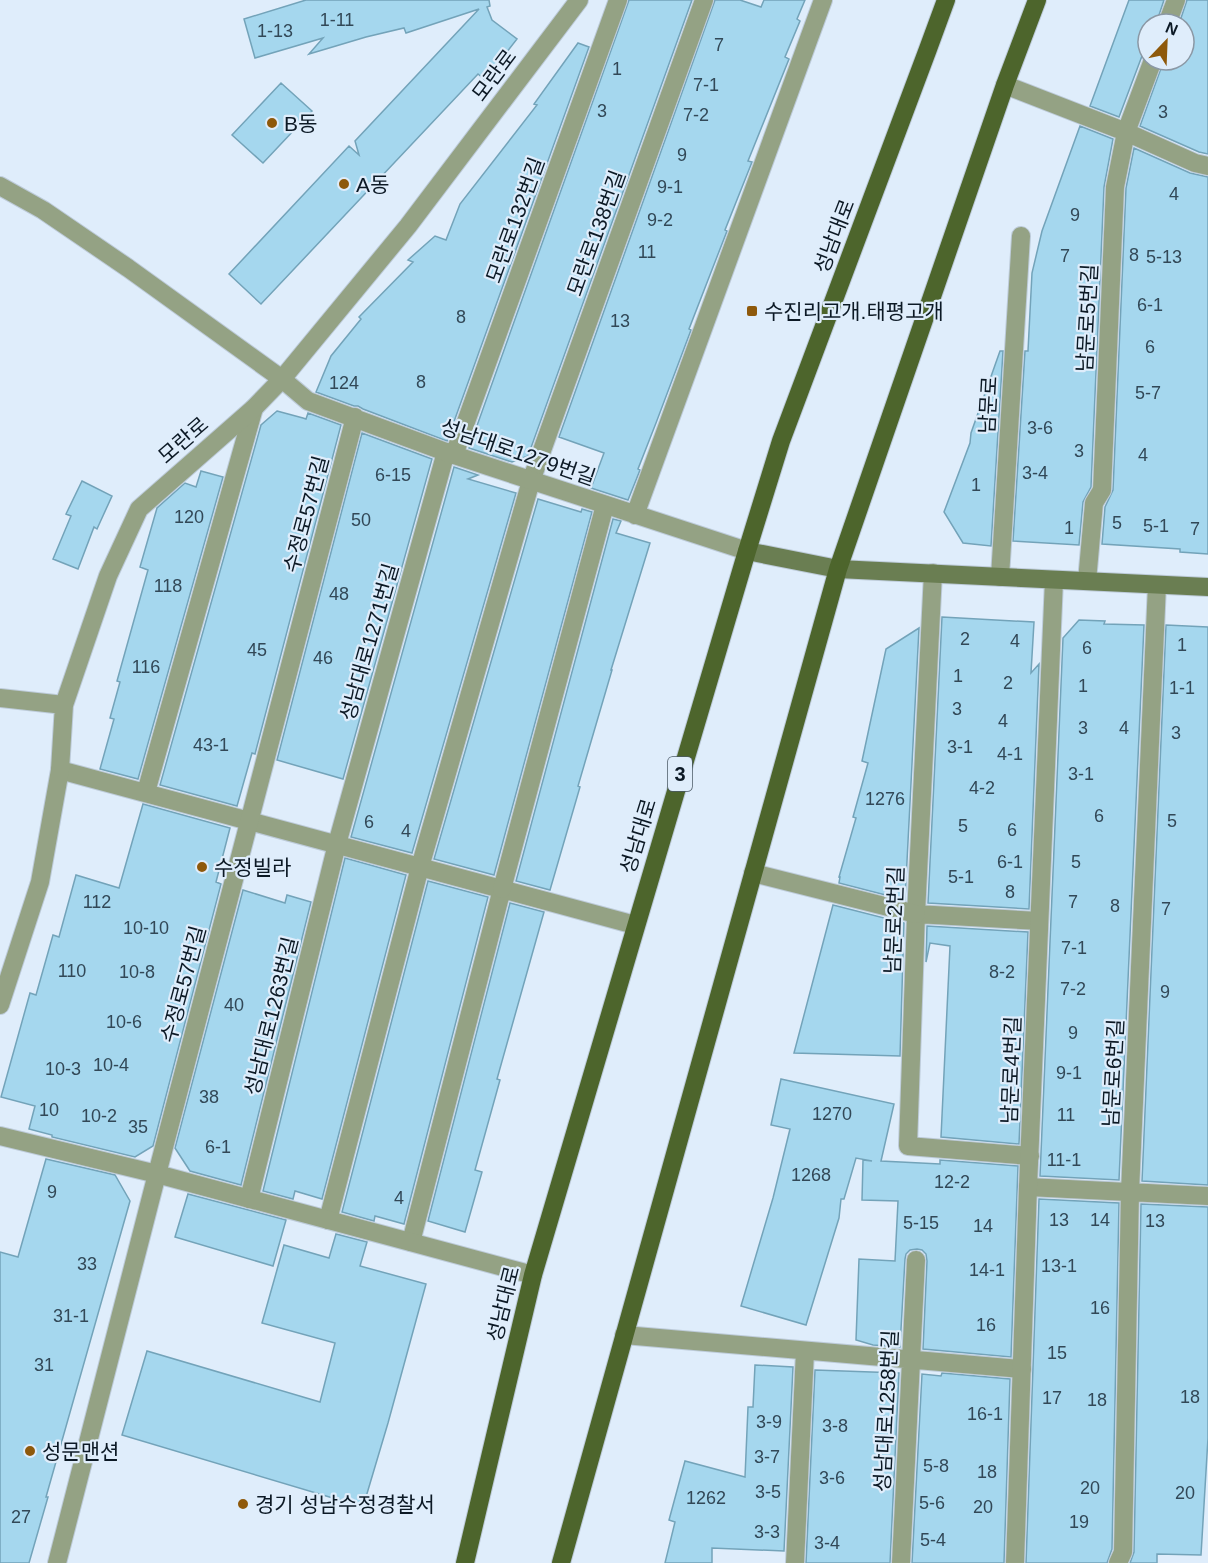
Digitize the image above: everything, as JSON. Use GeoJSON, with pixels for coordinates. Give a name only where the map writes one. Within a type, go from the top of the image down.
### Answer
{"type":"FeatureCollection","features":[{"type":"Feature","properties":{"kind":"main road","name":"성남대로"},"geometry":{"type":"LineString","coordinates":[[465,1563],[533,1275],[747,551],[781,441],[946,0]]}},
{"type":"Feature","properties":{"kind":"main road"},"geometry":{"type":"LineString","coordinates":[[561,1563],[838,569],[1036,0]]}},
{"type":"Feature","properties":{"kind":"main road"},"geometry":{"type":"LineString","coordinates":[[747,551],[838,569],[1208,587]]}},
{"type":"Feature","properties":{"kind":"street","name":"모란로"},"geometry":{"type":"LineString","coordinates":[[0,1005],[40,882],[60,770],[64,705],[108,576],[139,509],[254,408],[282,379],[408,226],[579,0]]}},
{"type":"Feature","properties":{"kind":"street","name":"모란로132번길"},"geometry":{"type":"LineString","coordinates":[[450,453],[618,0]]}},
{"type":"Feature","properties":{"kind":"street","name":"모란로138번길"},"geometry":{"type":"LineString","coordinates":[[531,481],[704,0]]}},
{"type":"Feature","properties":{"kind":"street"},"geometry":{"type":"LineString","coordinates":[[635,515],[823,0]]}},
{"type":"Feature","properties":{"kind":"street","name":"남문로5번길"},"geometry":{"type":"LineString","coordinates":[[1087,581],[1094,503],[1102,490],[1115,187],[1126,132],[1149,72]]}},
{"type":"Feature","properties":{"kind":"street"},"geometry":{"type":"LineString","coordinates":[[1005,85],[1126,132],[1195,163],[1208,166]]}},
{"type":"Feature","properties":{"kind":"street","name":"성남대로1279번길"},"geometry":{"type":"LineString","coordinates":[[0,186],[43,210],[128,268],[282,379],[308,401],[531,481],[747,551]]}},
{"type":"Feature","properties":{"kind":"street","name":"남문로"},"geometry":{"type":"LineString","coordinates":[[1000,577],[1021,236]]}},
{"type":"Feature","properties":{"kind":"street"},"geometry":{"type":"LineString","coordinates":[[146,792],[254,408]]}},
{"type":"Feature","properties":{"kind":"street","name":"수정로57번길"},"geometry":{"type":"LineString","coordinates":[[57,1563],[355,417]]}},
{"type":"Feature","properties":{"kind":"street","name":"성남대로1271번길"},"geometry":{"type":"LineString","coordinates":[[337,844],[450,453]]}},
{"type":"Feature","properties":{"kind":"street"},"geometry":{"type":"LineString","coordinates":[[328,1220],[420,867],[531,481]]}},
{"type":"Feature","properties":{"kind":"street"},"geometry":{"type":"LineString","coordinates":[[411,1242],[502,889],[605,506]]}},
{"type":"Feature","properties":{"kind":"street","name":"남문로2번길"},"geometry":{"type":"LineString","coordinates":[[933,573],[916,914],[908,1146],[1030,1156]]}},
{"type":"Feature","properties":{"kind":"street","name":"남문로4번길"},"geometry":{"type":"LineString","coordinates":[[1015,1563],[1053,580]]}},
{"type":"Feature","properties":{"kind":"street","name":"남문로6번길"},"geometry":{"type":"LineString","coordinates":[[1118,1563],[1123,1552],[1130,1192],[1157,585]]}},
{"type":"Feature","properties":{"kind":"street"},"geometry":{"type":"LineString","coordinates":[[0,698],[64,705]]}},
{"type":"Feature","properties":{"kind":"street"},"geometry":{"type":"LineString","coordinates":[[60,770],[635,925]]}},
{"type":"Feature","properties":{"kind":"street","name":"성남대로1263번길"},"geometry":{"type":"LineString","coordinates":[[249,1199],[337,844]]}},
{"type":"Feature","properties":{"kind":"street"},"geometry":{"type":"LineString","coordinates":[[753,873],[916,914],[1039,921]]}},
{"type":"Feature","properties":{"kind":"street"},"geometry":{"type":"LineString","coordinates":[[0,1136],[157,1174],[533,1275]]}},
{"type":"Feature","properties":{"kind":"street"},"geometry":{"type":"LineString","coordinates":[[1028,1187],[1208,1196]]}},
{"type":"Feature","properties":{"kind":"street","name":"성남대로1258번길"},"geometry":{"type":"LineString","coordinates":[[901,1563],[916,1260]]}},
{"type":"Feature","properties":{"kind":"street"},"geometry":{"type":"LineString","coordinates":[[624,1335],[1022,1369]]}},
{"type":"Feature","properties":{"kind":"street"},"geometry":{"type":"LineString","coordinates":[[795,1563],[806,1351]]}},
{"type":"Feature","properties":{"kind":"building"},"geometry":{"type":"Polygon","coordinates":[[[306,0],[489,0],[490,6],[487,7],[492,20],[517,39],[485,80],[478,74],[261,304],[229,274],[349,146],[359,155],[355,141],[479,9],[406,33],[404,28],[309,54],[323,38],[255,58],[244,19],[306,0]]]}},
{"type":"Feature","properties":{"kind":"building"},"geometry":{"type":"Polygon","coordinates":[[[629,0],[692,0],[528,456],[512,462],[469,448],[629,0]]]}},
{"type":"Feature","properties":{"kind":"building"},"geometry":{"type":"Polygon","coordinates":[[[715,0],[740,0],[761,7],[764,0],[805,0],[797,19],[800,21],[785,57],[789,59],[748,161],[752,162],[725,230],[727,231],[689,329],[691,330],[628,500],[591,488],[604,453],[559,437],[715,0]]]}},
{"type":"Feature","properties":{"kind":"building"},"geometry":{"type":"Polygon","coordinates":[[[1129,0],[1164,0],[1160,12],[1136,12],[1136,72],[1119,117],[1090,106],[1129,0]]]}},
{"type":"Feature","properties":{"kind":"building"},"geometry":{"type":"Polygon","coordinates":[[[1187,0],[1208,0],[1208,154],[1140,126],[1160,72],[1196,72],[1196,12],[1183,12],[1187,0]]]}},
{"type":"Feature","properties":{"kind":"building"},"geometry":{"type":"Polygon","coordinates":[[[578,43],[589,47],[447,441],[316,392],[331,356],[361,319],[359,317],[413,262],[408,260],[435,236],[446,240],[460,204],[537,105],[534,104],[578,43]]]}},
{"type":"Feature","properties":{"kind":"building","name":"B동"},"geometry":{"type":"Polygon","coordinates":[[[281,83],[312,111],[263,163],[232,135],[281,83]]]}},
{"type":"Feature","properties":{"kind":"building"},"geometry":{"type":"Polygon","coordinates":[[[1080,126],[1113,139],[1104,187],[1091,487],[1083,502],[1079,545],[1013,541],[1032,273],[1042,231],[1080,126]]]}},
{"type":"Feature","properties":{"kind":"building"},"geometry":{"type":"Polygon","coordinates":[[[1134,148],[1190,173],[1208,177],[1208,554],[1180,552],[1180,549],[1102,544],[1105,507],[1113,490],[1126,188],[1134,148]]]}},
{"type":"Feature","properties":{"kind":"building"},"geometry":{"type":"Polygon","coordinates":[[[1000,351],[1003,351],[991,546],[963,543],[944,512],[970,443],[971,433],[1000,351]]]}},
{"type":"Feature","properties":{"kind":"building"},"geometry":{"type":"Polygon","coordinates":[[[277,411],[306,419],[308,413],[341,425],[255,754],[252,753],[237,806],[160,785],[261,425],[277,411]]]}},
{"type":"Feature","properties":{"kind":"building"},"geometry":{"type":"Polygon","coordinates":[[[362,433],[432,459],[343,779],[277,760],[362,433]]]}},
{"type":"Feature","properties":{"kind":"building"},"geometry":{"type":"Polygon","coordinates":[[[454,467],[478,475],[468,479],[516,493],[412,853],[351,837],[454,467]]]}},
{"type":"Feature","properties":{"kind":"building"},"geometry":{"type":"Polygon","coordinates":[[[201,471],[223,477],[138,779],[100,769],[114,719],[110,718],[120,682],[117,681],[148,570],[140,567],[157,508],[185,483],[196,487],[201,471]]]}},
{"type":"Feature","properties":{"kind":"building"},"geometry":{"type":"Polygon","coordinates":[[[82,481],[112,496],[97,529],[94,527],[78,569],[53,559],[71,516],[66,514],[82,481]]]}},
{"type":"Feature","properties":{"kind":"building"},"geometry":{"type":"Polygon","coordinates":[[[538,499],[581,512],[582,509],[592,512],[494,875],[434,859],[538,499]]]}},
{"type":"Feature","properties":{"kind":"building"},"geometry":{"type":"Polygon","coordinates":[[[613,519],[621,521],[616,533],[650,543],[611,670],[550,890],[516,881],[613,519]]]}},
{"type":"Feature","properties":{"kind":"building"},"geometry":{"type":"Polygon","coordinates":[[[942,617],[1034,622],[1031,673],[1039,664],[1029,909],[928,903],[942,617]]]}},
{"type":"Feature","properties":{"kind":"building"},"geometry":{"type":"Polygon","coordinates":[[[1079,620],[1105,621],[1104,624],[1144,625],[1119,1180],[1040,1176],[1063,638],[1079,620]]]}},
{"type":"Feature","properties":{"kind":"building"},"geometry":{"type":"Polygon","coordinates":[[[1166,625],[1208,627],[1208,1185],[1142,1181],[1166,625]]]}},
{"type":"Feature","properties":{"kind":"building"},"geometry":{"type":"Polygon","coordinates":[[[919,628],[905,900],[839,883],[839,877],[856,818],[853,817],[868,763],[862,761],[886,649],[919,628]]]}},
{"type":"Feature","properties":{"kind":"building"},"geometry":{"type":"Polygon","coordinates":[[[143,804],[230,828],[216,882],[221,884],[153,1146],[135,1157],[52,1137],[52,1135],[29,1129],[35,1106],[1,1097],[30,993],[36,995],[53,935],[59,937],[76,875],[119,888],[143,804]]]}},
{"type":"Feature","properties":{"kind":"building"},"geometry":{"type":"Polygon","coordinates":[[[345,858],[406,875],[322,1199],[295,1191],[293,1199],[263,1191],[345,858]]]}},
{"type":"Feature","properties":{"kind":"building"},"geometry":{"type":"Polygon","coordinates":[[[428,881],[488,897],[404,1224],[375,1216],[374,1221],[342,1212],[428,881]]]}},
{"type":"Feature","properties":{"kind":"building"},"geometry":{"type":"Polygon","coordinates":[[[243,890],[285,903],[287,895],[311,902],[241,1185],[190,1171],[175,1148],[243,890]]]}},
{"type":"Feature","properties":{"kind":"building"},"geometry":{"type":"Polygon","coordinates":[[[510,903],[544,912],[497,1079],[500,1080],[475,1170],[482,1172],[465,1232],[428,1221],[510,903]]]}},
{"type":"Feature","properties":{"kind":"building"},"geometry":{"type":"Polygon","coordinates":[[[833,905],[904,923],[900,1056],[794,1053],[833,905]]]}},
{"type":"Feature","properties":{"kind":"building"},"geometry":{"type":"Polygon","coordinates":[[[927,926],[1028,932],[1019,1144],[941,1137],[950,946],[930,943],[926,962],[927,926]]]}},
{"type":"Feature","properties":{"kind":"building"},"geometry":{"type":"Polygon","coordinates":[[[781,1079],[894,1104],[881,1161],[940,1164],[940,1160],[1018,1166],[1011,1357],[923,1349],[927,1261],[926,1254],[917,1249],[910,1250],[905,1259],[900,1347],[873,1345],[856,1340],[859,1259],[895,1261],[898,1201],[862,1200],[863,1160],[872,1161],[856,1158],[844,1199],[841,1199],[839,1218],[806,1325],[741,1306],[773,1198],[790,1129],[771,1125],[781,1079]]]}},
{"type":"Feature","properties":{"kind":"building"},"geometry":{"type":"Polygon","coordinates":[[[46,1159],[115,1175],[130,1201],[29,1563],[0,1563],[0,1252],[18,1257],[46,1159]]]}},
{"type":"Feature","properties":{"kind":"building"},"geometry":{"type":"Polygon","coordinates":[[[188,1194],[286,1220],[273,1266],[175,1237],[188,1194]]]}},
{"type":"Feature","properties":{"kind":"building"},"geometry":{"type":"Polygon","coordinates":[[[1039,1199],[1119,1203],[1112,1549],[1107,1563],[1026,1563],[1039,1199]]]}},
{"type":"Feature","properties":{"kind":"building"},"geometry":{"type":"Polygon","coordinates":[[[1141,1204],[1208,1207],[1208,1438],[1201,1555],[1157,1554],[1157,1563],[1130,1563],[1134,1552],[1141,1204]]]}},
{"type":"Feature","properties":{"kind":"building"},"geometry":{"type":"Polygon","coordinates":[[[336,1234],[367,1242],[360,1266],[426,1284],[363,1507],[122,1435],[147,1351],[320,1402],[335,1343],[262,1323],[284,1245],[329,1258],[336,1234]]]}},
{"type":"Feature","properties":{"kind":"building"},"geometry":{"type":"Polygon","coordinates":[[[755,1365],[793,1367],[784,1551],[712,1548],[712,1563],[665,1563],[675,1522],[669,1520],[685,1461],[745,1477],[748,1407],[753,1407],[755,1365]]]}},
{"type":"Feature","properties":{"kind":"building"},"geometry":{"type":"Polygon","coordinates":[[[815,1370],[899,1373],[890,1563],[806,1563],[815,1370]]]}},
{"type":"Feature","properties":{"kind":"building"},"geometry":{"type":"Polygon","coordinates":[[[942,1373],[1010,1379],[1004,1563],[912,1563],[922,1374],[941,1376],[942,1373]]]}},
{"type":"Feature","properties":{"kind":"place","name":"B동"},"geometry":{"type":"Point","coordinates":[272,123]}},
{"type":"Feature","properties":{"kind":"place","name":"A동"},"geometry":{"type":"Point","coordinates":[344,184]}},
{"type":"Feature","properties":{"kind":"place","name":"수진리고개.태평고개"},"geometry":{"type":"Point","coordinates":[752,311]}},
{"type":"Feature","properties":{"kind":"place","name":"수정빌라"},"geometry":{"type":"Point","coordinates":[202,867]}},
{"type":"Feature","properties":{"kind":"place","name":"성문맨션"},"geometry":{"type":"Point","coordinates":[30,1451]}},
{"type":"Feature","properties":{"kind":"place","name":"경기 성남수정경찰서"},"geometry":{"type":"Point","coordinates":[243,1504]}}]}
